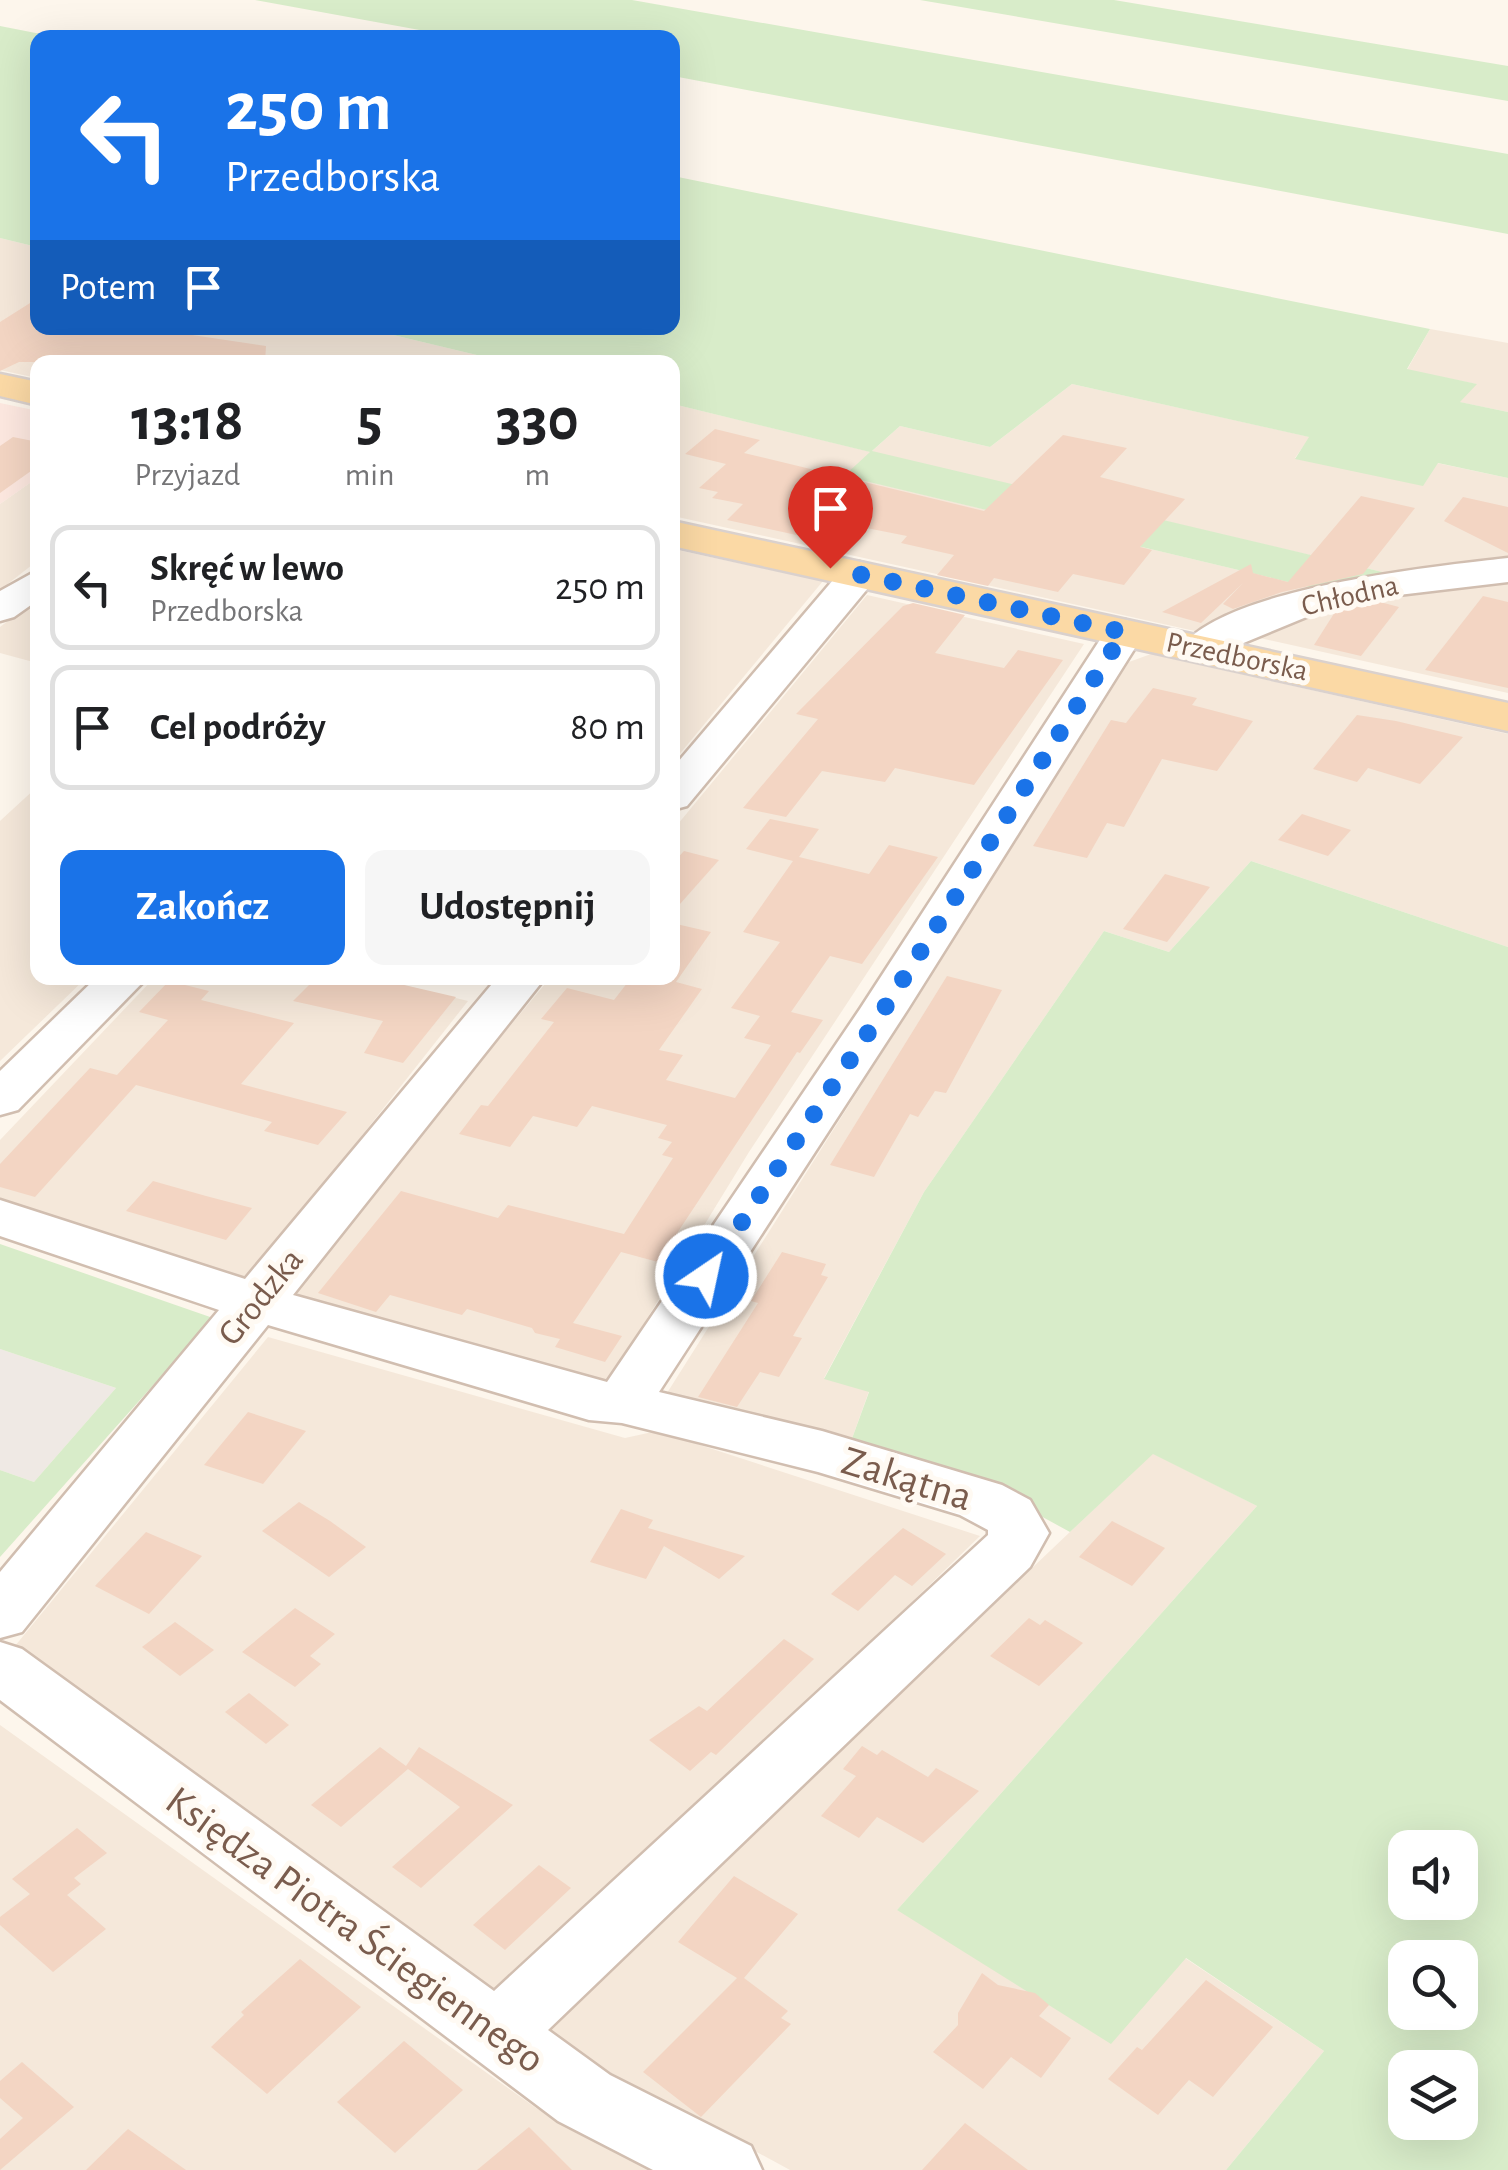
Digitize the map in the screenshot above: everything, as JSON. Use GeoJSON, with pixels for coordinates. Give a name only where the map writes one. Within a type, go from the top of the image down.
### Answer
{"type":"FeatureCollection","features":[{"type":"Feature","properties":{"kind":"main road"},"geometry":{"type":"LineString","coordinates":[[0,385],[30,392]]}},
{"type":"Feature","properties":{"kind":"main road","name":"Przedborska"},"geometry":{"type":"LineString","coordinates":[[680,534],[1508,717]]}},
{"type":"Feature","properties":{"kind":"street","name":"Chłodna"},"geometry":{"type":"LineString","coordinates":[[1200,649],[1220,636],[1294,608],[1432,578],[1508,570]]}},
{"type":"Feature","properties":{"kind":"street"},"geometry":{"type":"LineString","coordinates":[[680,787],[858,574]]}},
{"type":"Feature","properties":{"kind":"street"},"geometry":{"type":"LineString","coordinates":[[0,609],[30,588]]}},
{"type":"Feature","properties":{"kind":"street"},"geometry":{"type":"LineString","coordinates":[[622,1403],[884,1009],[1124,632]]}},
{"type":"Feature","properties":{"kind":"street"},"geometry":{"type":"LineString","coordinates":[[0,1099],[116,985]]}},
{"type":"Feature","properties":{"kind":"street","name":"Grodzka"},"geometry":{"type":"LineString","coordinates":[[0,1615],[257,1303],[500,985]]}},
{"type":"Feature","properties":{"kind":"street","name":"Zakątna"},"geometry":{"type":"LineString","coordinates":[[0,1217],[257,1303],[589,1400],[622,1403],[822,1452],[980,1500],[1009,1515],[1018,1532],[1009,1551],[496,2034]]}},
{"type":"Feature","properties":{"kind":"street","name":"Księdza Piotra Ściegiennego"},"geometry":{"type":"LineString","coordinates":[[0,1666],[584,2098],[726,2170]]}},
{"type":"Feature","properties":{"kind":"shaded area"},"geometry":{"type":"Polygon","coordinates":[[[0,238],[30,245],[30,335],[393,335],[477,355],[30,355],[30,376],[0,370],[0,238]]]}},
{"type":"Feature","properties":{"kind":"shaded area"},"geometry":{"type":"Polygon","coordinates":[[[1430,329],[1508,343],[1508,412],[1459,402],[1476,384],[1407,370],[1430,329]]]}},
{"type":"Feature","properties":{"kind":"shaded area"},"geometry":{"type":"Polygon","coordinates":[[[1072,384],[1310,437],[1295,458],[1437,463],[1508,478],[1508,557],[1395,575],[871,452],[900,426],[990,447],[1072,384]]]}},
{"type":"Feature","properties":{"kind":"shaded area"},"geometry":{"type":"Polygon","coordinates":[[[0,403],[30,409],[30,483],[0,504],[0,403]]]}},
{"type":"Feature","properties":{"kind":"shaded area"},"geometry":{"type":"Polygon","coordinates":[[[680,406],[871,452],[846,476],[1326,591],[1204,633],[680,518],[680,406]]]}},
{"type":"Feature","properties":{"kind":"shaded area"},"geometry":{"type":"Polygon","coordinates":[[[30,483],[30,566],[0,590],[0,504],[30,483]]]}},
{"type":"Feature","properties":{"kind":"shaded area"},"geometry":{"type":"Polygon","coordinates":[[[680,551],[823,581],[680,754],[680,551]]]}},
{"type":"Feature","properties":{"kind":"shaded area"},"geometry":{"type":"Polygon","coordinates":[[[1508,576],[1508,693],[1251,636],[1363,602],[1450,582],[1508,576]]]}},
{"type":"Feature","properties":{"kind":"shaded area"},"geometry":{"type":"Polygon","coordinates":[[[867,595],[1084,644],[749,1152],[607,1384],[284,1298],[544,985],[680,985],[680,822],[867,595]]]}},
{"type":"Feature","properties":{"kind":"shaded area"},"geometry":{"type":"Polygon","coordinates":[[[30,604],[30,661],[0,653],[0,627],[30,604]]]}},
{"type":"Feature","properties":{"kind":"shaded area"},"geometry":{"type":"Polygon","coordinates":[[[1151,654],[1508,734],[1508,947],[1251,861],[1169,952],[1104,931],[924,1192],[824,1378],[869,1391],[850,1444],[667,1393],[1129,662],[1151,654]]]}},
{"type":"Feature","properties":{"kind":"shaded area"},"geometry":{"type":"Polygon","coordinates":[[[30,793],[30,985],[79,985],[0,1061],[0,821],[30,793]]]}},
{"type":"Feature","properties":{"kind":"shaded area"},"geometry":{"type":"Polygon","coordinates":[[[147,985],[403,985],[468,1001],[248,1280],[0,1206],[0,1140],[147,985]]]}},
{"type":"Feature","properties":{"kind":"shaded area"},"geometry":{"type":"Polygon","coordinates":[[[268,1337],[625,1438],[657,1431],[980,1536],[501,2000],[15,1646],[268,1337]]]}},
{"type":"Feature","properties":{"kind":"shaded area"},"geometry":{"type":"Polygon","coordinates":[[[0,1349],[116,1388],[34,1482],[0,1470],[0,1349]]]}},
{"type":"Feature","properties":{"kind":"shaded area"},"geometry":{"type":"Polygon","coordinates":[[[1153,1453],[1257,1506],[897,1910],[1185,1958],[1324,2051],[1226,2170],[790,2170],[541,2035],[1153,1453]]]}},
{"type":"Feature","properties":{"kind":"shaded area"},"geometry":{"type":"Polygon","coordinates":[[[0,1725],[536,2108],[651,2170],[0,2170],[0,1725]]]}},
{"type":"Feature","properties":{"kind":"green space"},"geometry":{"type":"Polygon","coordinates":[[[255,0],[632,0],[1508,154],[1508,234],[680,77],[680,30],[420,30],[255,0]]]}},
{"type":"Feature","properties":{"kind":"green space"},"geometry":{"type":"Polygon","coordinates":[[[920,0],[1114,0],[1508,66],[1508,101],[920,0]]]}},
{"type":"Feature","properties":{"kind":"green space"},"geometry":{"type":"Polygon","coordinates":[[[0,26],[30,32],[30,245],[0,238],[0,26]]]}},
{"type":"Feature","properties":{"kind":"green space"},"geometry":{"type":"Polygon","coordinates":[[[680,177],[1430,329],[1407,369],[1477,384],[1460,402],[1508,412],[1508,478],[1438,463],[1423,486],[1295,459],[1309,437],[1072,384],[990,447],[900,426],[872,451],[1395,575],[1326,591],[844,476],[870,452],[680,406],[680,355],[477,355],[393,335],[680,335],[680,177]]]}},
{"type":"Feature","properties":{"kind":"green space"},"geometry":{"type":"Polygon","coordinates":[[[1251,861],[1508,947],[1508,2170],[1226,2170],[1324,2051],[1186,1958],[1111,2044],[897,1910],[1257,1506],[1153,1454],[1070,1532],[982,1484],[850,1444],[869,1392],[824,1379],[924,1192],[1104,931],[1169,952],[1251,861]]]}},
{"type":"Feature","properties":{"kind":"green space"},"geometry":{"type":"Polygon","coordinates":[[[0,1244],[213,1318],[0,1557],[0,1470],[34,1482],[116,1388],[0,1349],[0,1244]]]}},
{"type":"Feature","properties":{"kind":"building"},"geometry":{"type":"Polygon","coordinates":[[[30,303],[30,335],[192,335],[266,346],[265,355],[30,355],[30,362],[19,362],[0,371],[0,322],[30,303]]]}},
{"type":"Feature","properties":{"kind":"building"},"geometry":{"type":"Polygon","coordinates":[[[715,429],[760,440],[744,453],[984,511],[1063,435],[1127,448],[1100,477],[1185,499],[1140,547],[1152,550],[1124,585],[1073,574],[1058,592],[994,578],[988,586],[937,575],[954,555],[901,543],[907,536],[841,523],[824,541],[727,520],[743,504],[712,498],[718,492],[699,488],[726,464],[685,454],[715,429]]]}},
{"type":"Feature","properties":{"kind":"building"},"geometry":{"type":"Polygon","coordinates":[[[13,437],[30,440],[30,472],[0,493],[0,446],[13,437]]]}},
{"type":"Feature","properties":{"kind":"building"},"geometry":{"type":"Polygon","coordinates":[[[1361,496],[1415,508],[1363,574],[1282,592],[1233,609],[1223,604],[1243,583],[1201,623],[1162,612],[1251,564],[1253,573],[1288,582],[1361,496]]]}},
{"type":"Feature","properties":{"kind":"building"},"geometry":{"type":"Polygon","coordinates":[[[1463,497],[1508,507],[1508,553],[1444,521],[1463,497]]]}},
{"type":"Feature","properties":{"kind":"building"},"geometry":{"type":"Polygon","coordinates":[[[1483,596],[1508,602],[1508,688],[1425,670],[1483,596]]]}},
{"type":"Feature","properties":{"kind":"building"},"geometry":{"type":"Polygon","coordinates":[[[1380,602],[1399,607],[1361,656],[1314,645],[1335,612],[1380,602]]]}},
{"type":"Feature","properties":{"kind":"building"},"geometry":{"type":"Polygon","coordinates":[[[913,603],[965,615],[935,653],[1004,668],[1018,650],[1063,660],[974,785],[895,768],[885,782],[822,771],[786,817],[743,808],[818,719],[796,714],[903,606],[913,603]]]}},
{"type":"Feature","properties":{"kind":"building"},"geometry":{"type":"Polygon","coordinates":[[[1153,688],[1197,698],[1192,705],[1253,721],[1217,771],[1162,759],[1124,827],[1107,823],[1087,858],[1033,846],[1111,720],[1126,723],[1153,688]]]}},
{"type":"Feature","properties":{"kind":"building"},"geometry":{"type":"Polygon","coordinates":[[[1357,715],[1463,737],[1420,784],[1368,768],[1357,782],[1313,769],[1357,715]]]}},
{"type":"Feature","properties":{"kind":"building"},"geometry":{"type":"Polygon","coordinates":[[[1302,814],[1351,830],[1328,856],[1278,840],[1302,814]]]}},
{"type":"Feature","properties":{"kind":"building"},"geometry":{"type":"Polygon","coordinates":[[[770,819],[819,829],[799,857],[869,874],[889,845],[938,857],[862,964],[830,956],[791,1012],[823,1020],[797,1052],[658,1262],[621,1252],[573,1323],[622,1336],[605,1362],[555,1347],[560,1339],[535,1333],[532,1328],[467,1309],[462,1315],[390,1295],[376,1312],[318,1293],[401,1191],[498,1218],[508,1205],[624,1234],[673,1158],[662,1155],[672,1142],[658,1138],[667,1125],[592,1106],[577,1127],[533,1116],[510,1147],[459,1134],[481,1105],[488,1106],[554,1022],[541,1019],[567,988],[614,1000],[626,985],[680,983],[702,989],[659,1050],[683,1055],[666,1080],[735,1098],[771,1045],[744,1038],[760,1016],[731,1008],[780,942],[743,932],[793,861],[746,849],[770,819]]]}},
{"type":"Feature","properties":{"kind":"building"},"geometry":{"type":"Polygon","coordinates":[[[684,851],[719,860],[680,904],[680,855],[684,851]]]}},
{"type":"Feature","properties":{"kind":"building"},"geometry":{"type":"Polygon","coordinates":[[[1165,874],[1210,887],[1167,942],[1123,929],[1165,874]]]}},
{"type":"Feature","properties":{"kind":"building"},"geometry":{"type":"Polygon","coordinates":[[[680,925],[711,932],[680,976],[680,925]]]}},
{"type":"Feature","properties":{"kind":"building"},"geometry":{"type":"Polygon","coordinates":[[[947,976],[1002,990],[946,1093],[935,1091],[918,1117],[910,1114],[874,1177],[830,1165],[947,976]]]}},
{"type":"Feature","properties":{"kind":"building"},"geometry":{"type":"Polygon","coordinates":[[[165,985],[185,985],[209,991],[201,1000],[294,1023],[241,1084],[347,1112],[318,1145],[264,1131],[272,1122],[136,1085],[35,1197],[0,1187],[0,1164],[90,1068],[117,1075],[168,1020],[139,1012],[165,985]]]}},
{"type":"Feature","properties":{"kind":"building"},"geometry":{"type":"Polygon","coordinates":[[[309,985],[404,985],[456,997],[403,1063],[364,1053],[383,1021],[293,1001],[309,985]]]}},
{"type":"Feature","properties":{"kind":"building"},"geometry":{"type":"Polygon","coordinates":[[[153,1181],[252,1208],[226,1240],[126,1211],[153,1181]]]}},
{"type":"Feature","properties":{"kind":"building"},"geometry":{"type":"Polygon","coordinates":[[[782,1252],[826,1264],[821,1275],[828,1277],[793,1336],[802,1338],[779,1377],[760,1372],[737,1407],[698,1397],[758,1303],[751,1301],[782,1252]]]}},
{"type":"Feature","properties":{"kind":"building"},"geometry":{"type":"Polygon","coordinates":[[[248,1412],[306,1431],[263,1484],[204,1465],[248,1412]]]}},
{"type":"Feature","properties":{"kind":"building"},"geometry":{"type":"Polygon","coordinates":[[[299,1502],[366,1547],[329,1577],[262,1531],[299,1502]]]}},
{"type":"Feature","properties":{"kind":"building"},"geometry":{"type":"Polygon","coordinates":[[[621,1509],[653,1520],[648,1528],[745,1556],[719,1579],[664,1546],[646,1579],[590,1562],[621,1509]]]}},
{"type":"Feature","properties":{"kind":"building"},"geometry":{"type":"Polygon","coordinates":[[[1112,1521],[1165,1548],[1132,1586],[1079,1557],[1112,1521]]]}},
{"type":"Feature","properties":{"kind":"building"},"geometry":{"type":"Polygon","coordinates":[[[903,1528],[946,1554],[912,1586],[895,1575],[858,1611],[831,1594],[903,1528]]]}},
{"type":"Feature","properties":{"kind":"building"},"geometry":{"type":"Polygon","coordinates":[[[146,1532],[202,1556],[149,1614],[95,1586],[146,1532]]]}},
{"type":"Feature","properties":{"kind":"building"},"geometry":{"type":"Polygon","coordinates":[[[295,1608],[335,1634],[310,1656],[321,1664],[295,1687],[242,1652],[295,1608]]]}},
{"type":"Feature","properties":{"kind":"building"},"geometry":{"type":"Polygon","coordinates":[[[1029,1618],[1040,1625],[1045,1620],[1083,1643],[1039,1686],[990,1656],[1029,1618]]]}},
{"type":"Feature","properties":{"kind":"building"},"geometry":{"type":"Polygon","coordinates":[[[175,1622],[214,1650],[180,1676],[142,1647],[175,1622]]]}},
{"type":"Feature","properties":{"kind":"building"},"geometry":{"type":"Polygon","coordinates":[[[784,1639],[814,1659],[716,1755],[711,1752],[690,1771],[649,1740],[699,1706],[707,1711],[784,1639]]]}},
{"type":"Feature","properties":{"kind":"building"},"geometry":{"type":"Polygon","coordinates":[[[249,1693],[289,1725],[266,1744],[225,1712],[249,1693]]]}},
{"type":"Feature","properties":{"kind":"building"},"geometry":{"type":"Polygon","coordinates":[[[862,1746],[877,1755],[882,1750],[928,1777],[936,1768],[979,1791],[923,1843],[877,1817],[859,1838],[821,1816],[856,1776],[843,1769],[862,1746]]]}},
{"type":"Feature","properties":{"kind":"building"},"geometry":{"type":"Polygon","coordinates":[[[380,1747],[406,1766],[419,1747],[513,1805],[421,1888],[392,1867],[460,1807],[408,1769],[341,1827],[311,1805],[380,1747]]]}},
{"type":"Feature","properties":{"kind":"building"},"geometry":{"type":"Polygon","coordinates":[[[77,1828],[107,1853],[74,1878],[81,1884],[67,1895],[106,1929],[53,1972],[0,1925],[0,1917],[30,1894],[12,1879],[77,1828]]]}},
{"type":"Feature","properties":{"kind":"building"},"geometry":{"type":"Polygon","coordinates":[[[539,1865],[571,1888],[505,1950],[473,1925],[539,1865]]]}},
{"type":"Feature","properties":{"kind":"building"},"geometry":{"type":"Polygon","coordinates":[[[734,1876],[798,1914],[744,1978],[788,2011],[781,2018],[791,2024],[701,2117],[643,2072],[737,1978],[678,1942],[734,1876]]]}},
{"type":"Feature","properties":{"kind":"building"},"geometry":{"type":"Polygon","coordinates":[[[300,1959],[361,2007],[267,2094],[211,2047],[244,2015],[241,2012],[300,1959]]]}},
{"type":"Feature","properties":{"kind":"building"},"geometry":{"type":"Polygon","coordinates":[[[982,1973],[998,1985],[1035,1993],[1049,2005],[1039,2016],[1071,2038],[1041,2078],[1011,2057],[983,2089],[933,2052],[958,2025],[958,2013],[982,1973]]]}},
{"type":"Feature","properties":{"kind":"building"},"geometry":{"type":"Polygon","coordinates":[[[1206,1980],[1273,2027],[1213,2097],[1189,2080],[1158,2115],[1108,2079],[1137,2047],[1142,2050],[1206,1980]]]}},
{"type":"Feature","properties":{"kind":"building"},"geometry":{"type":"Polygon","coordinates":[[[404,2041],[463,2090],[395,2153],[337,2102],[404,2041]]]}},
{"type":"Feature","properties":{"kind":"building"},"geometry":{"type":"Polygon","coordinates":[[[22,2062],[74,2107],[0,2170],[0,2139],[23,2118],[0,2098],[0,2081],[22,2062]]]}},
{"type":"Feature","properties":{"kind":"building"},"geometry":{"type":"Polygon","coordinates":[[[965,2123],[1028,2170],[922,2170],[965,2123]]]}},
{"type":"Feature","properties":{"kind":"building"},"geometry":{"type":"Polygon","coordinates":[[[529,2127],[572,2170],[477,2170],[529,2127]]]}},
{"type":"Feature","properties":{"kind":"building"},"geometry":{"type":"Polygon","coordinates":[[[128,2129],[186,2170],[86,2170],[128,2129]]]}},
{"type":"Feature","properties":{"kind":"route"},"geometry":{"type":"LineString","coordinates":[[706,1276],[884,1009],[1124,632],[830,568]]}}]}
